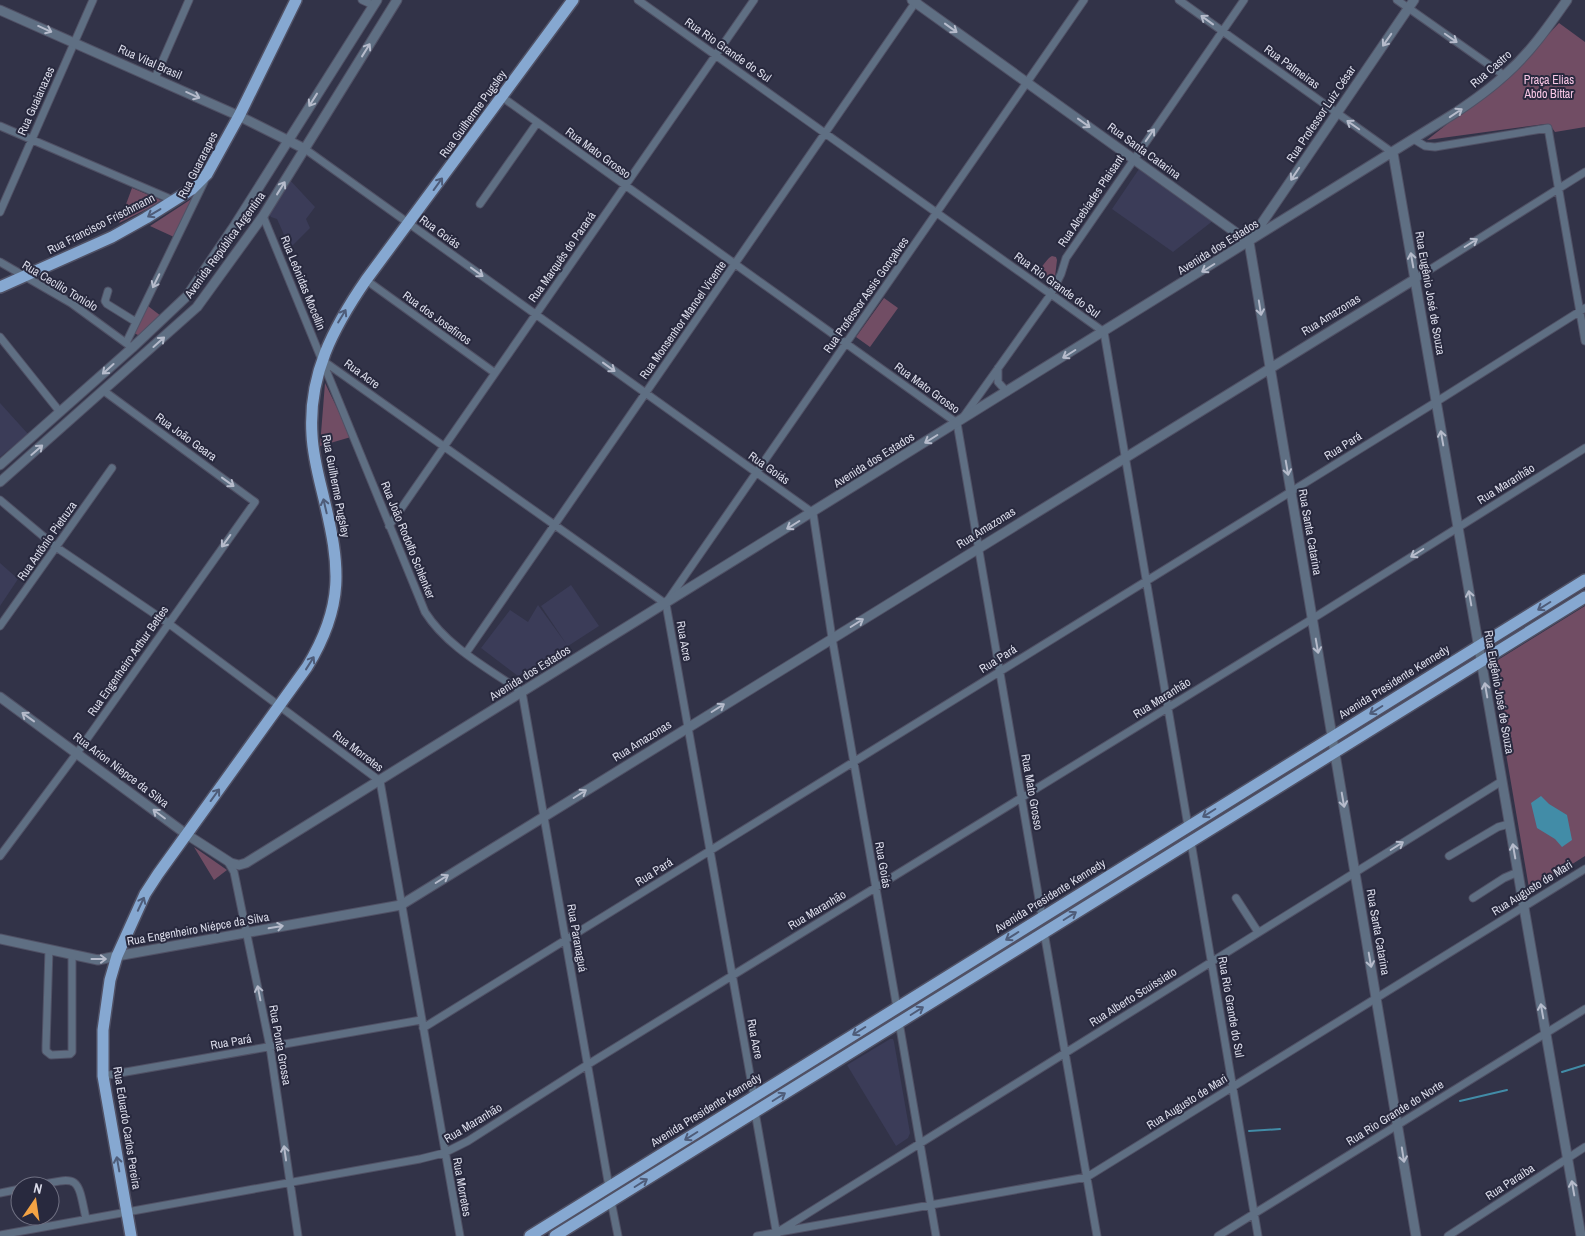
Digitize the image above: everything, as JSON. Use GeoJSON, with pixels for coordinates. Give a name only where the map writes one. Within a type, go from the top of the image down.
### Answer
{"type":"FeatureCollection","features":[{"type":"Feature","properties":{"kind":"main road","name":"Rua Guararapes"},"geometry":{"type":"LineString","coordinates":[[208,174],[296,0]]}},
{"type":"Feature","properties":{"kind":"main road","name":"Rua Guilherme Pugsley"},"geometry":{"type":"LineString","coordinates":[[186,834],[307,667],[330,621],[335,591],[336,556],[315,464],[311,434],[313,402],[322,360],[340,320],[366,280],[573,0]]}},
{"type":"Feature","properties":{"kind":"main road","name":"Rua Francisco Frischmann"},"geometry":{"type":"LineString","coordinates":[[0,288],[112,237],[175,201],[208,174]]}},
{"type":"Feature","properties":{"kind":"main road","name":"Avenida Presidente Kennedy"},"geometry":{"type":"LineString","coordinates":[[530,1236],[1585,580]]}},
{"type":"Feature","properties":{"kind":"main road"},"geometry":{"type":"LineString","coordinates":[[555,1236],[1585,597]]}},
{"type":"Feature","properties":{"kind":"main road"},"geometry":{"type":"LineString","coordinates":[[1406,692],[1411,692],[1414,696],[1414,701],[1411,705]]}},
{"type":"Feature","properties":{"kind":"main road","name":"Rua Eduardo Carlos Pereira"},"geometry":{"type":"LineString","coordinates":[[131,1236],[103,1076],[103,1030],[110,980],[117,956],[145,894],[186,834]]}},
{"type":"Feature","properties":{"kind":"main road"},"geometry":{"type":"LineString","coordinates":[[969,963],[972,978]]}},
{"type":"Feature","properties":{"kind":"main road"},"geometry":{"type":"LineString","coordinates":[[713,1122],[720,1134]]}},
{"type":"Feature","properties":{"kind":"street","name":"Rua Guaianazes"},"geometry":{"type":"LineString","coordinates":[[0,212],[93,0]]}},
{"type":"Feature","properties":{"kind":"street"},"geometry":{"type":"LineString","coordinates":[[155,78],[190,0]]}},
{"type":"Feature","properties":{"kind":"street"},"geometry":{"type":"LineString","coordinates":[[362,0],[375,3]]}},
{"type":"Feature","properties":{"kind":"street","name":"Avenida República Argentina"},"geometry":{"type":"LineString","coordinates":[[0,482],[197,307],[263,216],[398,0]]}},
{"type":"Feature","properties":{"kind":"street","name":"Rua Rio Grande do Sul"},"geometry":{"type":"LineString","coordinates":[[638,0],[1104,332],[1188,826]]}},
{"type":"Feature","properties":{"kind":"street","name":"Rua Marquês do Paraná"},"geometry":{"type":"LineString","coordinates":[[389,526],[754,0]]}},
{"type":"Feature","properties":{"kind":"street","name":"Rua Professor Assis Gonçalves"},"geometry":{"type":"LineString","coordinates":[[666,604],[1084,0]]}},
{"type":"Feature","properties":{"kind":"street","name":"Rua Palmeiras"},"geometry":{"type":"LineString","coordinates":[[1179,0],[1393,153]]}},
{"type":"Feature","properties":{"kind":"street","name":"Rua Alcebíades Plaisant"},"geometry":{"type":"LineString","coordinates":[[959,422],[1051,294],[1061,274],[1066,258],[1244,0]]}},
{"type":"Feature","properties":{"kind":"street"},"geometry":{"type":"LineString","coordinates":[[1397,0],[1505,76]]}},
{"type":"Feature","properties":{"kind":"street","name":"Rua Professor Luiz César"},"geometry":{"type":"LineString","coordinates":[[1249,242],[1414,0]]}},
{"type":"Feature","properties":{"kind":"street","name":"Rua Castro"},"geometry":{"type":"LineString","coordinates":[[1415,140],[1473,101],[1505,76],[1535,44],[1567,0]]}},
{"type":"Feature","properties":{"kind":"street","name":"Rua Santa Catarina"},"geometry":{"type":"LineString","coordinates":[[915,1],[1249,242],[1416,1236]]}},
{"type":"Feature","properties":{"kind":"street","name":"Rua Monsenhor Manoel Vicente"},"geometry":{"type":"LineString","coordinates":[[466,653],[915,1]]}},
{"type":"Feature","properties":{"kind":"street","name":"Avenida República Argentina"},"geometry":{"type":"LineString","coordinates":[[0,465],[60,412],[129,346],[188,296],[375,3]]}},
{"type":"Feature","properties":{"kind":"street","name":"Rua Vital Brasil"},"geometry":{"type":"LineString","coordinates":[[0,10],[239,116],[305,149]]}},
{"type":"Feature","properties":{"kind":"street","name":"Rua Mato Grosso"},"geometry":{"type":"LineString","coordinates":[[502,98],[959,422],[978,547],[1042,917]]}},
{"type":"Feature","properties":{"kind":"street"},"geometry":{"type":"LineString","coordinates":[[480,204],[537,123]]}},
{"type":"Feature","properties":{"kind":"street"},"geometry":{"type":"LineString","coordinates":[[0,126],[175,201]]}},
{"type":"Feature","properties":{"kind":"street"},"geometry":{"type":"LineString","coordinates":[[1415,140],[1425,146],[1435,147],[1548,128],[1582,309],[1585,340]]}},
{"type":"Feature","properties":{"kind":"street","name":"Avenida dos Estados"},"geometry":{"type":"LineString","coordinates":[[228,862],[235,865],[246,863],[1415,140]]}},
{"type":"Feature","properties":{"kind":"street","name":"Rua Goiás"},"geometry":{"type":"LineString","coordinates":[[305,149],[812,513],[897,1008]]}},
{"type":"Feature","properties":{"kind":"street","name":"Rua Eugênio José de Souza"},"geometry":{"type":"LineString","coordinates":[[1393,153],[1581,1236]]}},
{"type":"Feature","properties":{"kind":"street","name":"Rua Amazonas"},"geometry":{"type":"LineString","coordinates":[[400,905],[1415,279],[1585,172]]}},
{"type":"Feature","properties":{"kind":"street","name":"Rua Guararapes"},"geometry":{"type":"LineString","coordinates":[[129,346],[136,322],[208,174]]}},
{"type":"Feature","properties":{"kind":"street","name":"Rua Leônidas Mocellin"},"geometry":{"type":"LineString","coordinates":[[263,216],[322,360]]}},
{"type":"Feature","properties":{"kind":"street","name":"Rua Cecílio Toniolo"},"geometry":{"type":"LineString","coordinates":[[0,262],[71,303],[129,346]]}},
{"type":"Feature","properties":{"kind":"street","name":"Rua dos Josefinos"},"geometry":{"type":"LineString","coordinates":[[366,280],[495,374]]}},
{"type":"Feature","properties":{"kind":"street"},"geometry":{"type":"LineString","coordinates":[[108,291],[105,301],[107,304],[136,322]]}},
{"type":"Feature","properties":{"kind":"street","name":"Rua Pará"},"geometry":{"type":"LineString","coordinates":[[423,1028],[1436,402],[1582,309]]}},
{"type":"Feature","properties":{"kind":"street"},"geometry":{"type":"LineString","coordinates":[[0,337],[60,412]]}},
{"type":"Feature","properties":{"kind":"street","name":"Rua Acre"},"geometry":{"type":"LineString","coordinates":[[322,360],[666,604],[754,1097]]}},
{"type":"Feature","properties":{"kind":"street","name":"Rua João Rodolfo Schlenker"},"geometry":{"type":"LineString","coordinates":[[322,360],[425,612],[437,628],[466,653],[522,692]]}},
{"type":"Feature","properties":{"kind":"street"},"geometry":{"type":"LineString","coordinates":[[998,368],[998,382],[1008,392]]}},
{"type":"Feature","properties":{"kind":"street","name":"Rua João Geara"},"geometry":{"type":"LineString","coordinates":[[104,391],[255,502]]}},
{"type":"Feature","properties":{"kind":"street","name":"Rua Maranhão"},"geometry":{"type":"LineString","coordinates":[[0,1235],[420,1159],[444,1153],[468,1141],[588,1064],[1312,619],[1585,448]]}},
{"type":"Feature","properties":{"kind":"street","name":"Rua Antônio Pietruza"},"geometry":{"type":"LineString","coordinates":[[0,626],[112,468]]}},
{"type":"Feature","properties":{"kind":"street","name":"Rua Morretes"},"geometry":{"type":"LineString","coordinates":[[0,500],[56,547],[168,623],[380,781],[400,905],[460,1236]]}},
{"type":"Feature","properties":{"kind":"street","name":"Rua Engenheiro Arthur Bettes"},"geometry":{"type":"LineString","coordinates":[[0,856],[77,753],[255,502]]}},
{"type":"Feature","properties":{"kind":"street","name":"Rua Paranaguá"},"geometry":{"type":"LineString","coordinates":[[522,692],[609,1187]]}},
{"type":"Feature","properties":{"kind":"street","name":"Rua Arion Niepce da Silva"},"geometry":{"type":"LineString","coordinates":[[0,697],[186,834],[228,862]]}},
{"type":"Feature","properties":{"kind":"street","name":"Rua Alberto Scuissiato"},"geometry":{"type":"LineString","coordinates":[[777,1234],[1502,780]]}},
{"type":"Feature","properties":{"kind":"street"},"geometry":{"type":"LineString","coordinates":[[1449,856],[1498,828],[1510,824]]}},
{"type":"Feature","properties":{"kind":"street","name":"Rua Rio Grande do Sul"},"geometry":{"type":"LineString","coordinates":[[1191,842],[1258,1236]]}},
{"type":"Feature","properties":{"kind":"street","name":"Rua Ponta Grossa"},"geometry":{"type":"LineString","coordinates":[[228,862],[234,872],[270,1047],[298,1236]]}},
{"type":"Feature","properties":{"kind":"street","name":"Rua Augusto de Mari"},"geometry":{"type":"LineString","coordinates":[[757,1236],[777,1234],[1086,1177],[1585,869]]}},
{"type":"Feature","properties":{"kind":"street"},"geometry":{"type":"LineString","coordinates":[[1473,898],[1504,878],[1518,872]]}},
{"type":"Feature","properties":{"kind":"street"},"geometry":{"type":"LineString","coordinates":[[1236,898],[1258,932]]}},
{"type":"Feature","properties":{"kind":"street","name":"Rua Engenheiro Niépce da Silva"},"geometry":{"type":"LineString","coordinates":[[0,939],[98,960],[400,905]]}},
{"type":"Feature","properties":{"kind":"street"},"geometry":{"type":"LineString","coordinates":[[1044,932],[1097,1236]]}},
{"type":"Feature","properties":{"kind":"street"},"geometry":{"type":"LineString","coordinates":[[49,949],[46,1051],[51,1055],[70,1054],[72,1052],[72,955]]}},
{"type":"Feature","properties":{"kind":"street","name":"Rua Rio Grande do Norte"},"geometry":{"type":"LineString","coordinates":[[1218,1236],[1585,1009]]}},
{"type":"Feature","properties":{"kind":"street","name":"Rua Pará"},"geometry":{"type":"LineString","coordinates":[[103,1076],[421,1020]]}},
{"type":"Feature","properties":{"kind":"street"},"geometry":{"type":"LineString","coordinates":[[899,1022],[936,1236]]}},
{"type":"Feature","properties":{"kind":"street"},"geometry":{"type":"LineString","coordinates":[[755,1112],[777,1234]]}},
{"type":"Feature","properties":{"kind":"street","name":"Rua Paraíba"},"geometry":{"type":"LineString","coordinates":[[1448,1236],[1585,1147]]}},
{"type":"Feature","properties":{"kind":"street"},"geometry":{"type":"LineString","coordinates":[[60,1181],[72,1180],[78,1184],[86,1219]]}},
{"type":"Feature","properties":{"kind":"street"},"geometry":{"type":"LineString","coordinates":[[611,1201],[618,1236]]}},
{"type":"Feature","properties":{"kind":"shaded area"},"geometry":{"type":"Polygon","coordinates":[[[1139,169],[1214,220],[1173,252],[1112,209],[1139,169]]]}},
{"type":"Feature","properties":{"kind":"shaded area"},"geometry":{"type":"Polygon","coordinates":[[[288,178],[315,207],[306,219],[310,228],[290,248],[277,219],[269,214],[288,178]]]}},
{"type":"Feature","properties":{"kind":"shaded area"},"geometry":{"type":"Polygon","coordinates":[[[0,403],[28,434],[0,457],[0,403]]]}},
{"type":"Feature","properties":{"kind":"shaded area"},"geometry":{"type":"Polygon","coordinates":[[[0,563],[18,579],[0,606],[0,563]]]}},
{"type":"Feature","properties":{"kind":"shaded area"},"geometry":{"type":"Polygon","coordinates":[[[571,585],[599,626],[518,676],[481,648],[510,610],[528,622],[538,605],[567,645],[541,606],[571,585]]]}},
{"type":"Feature","properties":{"kind":"shaded area"},"geometry":{"type":"Polygon","coordinates":[[[1541,796],[1549,804],[1567,815],[1572,840],[1562,847],[1555,839],[1537,828],[1531,803],[1541,796]]]}},
{"type":"Feature","properties":{"kind":"shaded area"},"geometry":{"type":"Polygon","coordinates":[[[893,1039],[894,1042],[910,1133],[908,1138],[896,1146],[847,1065],[893,1039]]]}},
{"type":"Feature","properties":{"kind":"green space","name":"Praça Elias Abdo Bittar"},"geometry":{"type":"Polygon","coordinates":[[[1559,23],[1585,42],[1585,127],[1555,132],[1550,125],[1545,124],[1427,140],[1513,72],[1559,23]]]}},
{"type":"Feature","properties":{"kind":"green space"},"geometry":{"type":"Polygon","coordinates":[[[132,188],[163,201],[119,223],[132,188]]]}},
{"type":"Feature","properties":{"kind":"green space"},"geometry":{"type":"Polygon","coordinates":[[[196,196],[174,237],[150,226],[196,196]]]}},
{"type":"Feature","properties":{"kind":"green space"},"geometry":{"type":"Polygon","coordinates":[[[1052,256],[1056,257],[1057,260],[1055,277],[1049,280],[1043,277],[1038,270],[1052,256]]]}},
{"type":"Feature","properties":{"kind":"green space"},"geometry":{"type":"Polygon","coordinates":[[[884,298],[898,308],[870,347],[856,337],[884,298]]]}},
{"type":"Feature","properties":{"kind":"green space"},"geometry":{"type":"Polygon","coordinates":[[[148,306],[161,316],[140,336],[134,333],[148,306]]]}},
{"type":"Feature","properties":{"kind":"green space"},"geometry":{"type":"Polygon","coordinates":[[[325,383],[351,437],[320,446],[325,383]]]}},
{"type":"Feature","properties":{"kind":"green space"},"geometry":{"type":"Polygon","coordinates":[[[1585,606],[1585,856],[1531,890],[1529,888],[1491,666],[1585,606]]]}},
{"type":"Feature","properties":{"kind":"green space"},"geometry":{"type":"Polygon","coordinates":[[[194,847],[227,870],[214,880],[194,847]]]}},
{"type":"Feature","properties":{"kind":"waterway"},"geometry":{"type":"LineString","coordinates":[[1562,1072],[1585,1065]]}},
{"type":"Feature","properties":{"kind":"waterway"},"geometry":{"type":"LineString","coordinates":[[1460,1101],[1507,1090]]}},
{"type":"Feature","properties":{"kind":"waterway"},"geometry":{"type":"LineString","coordinates":[[1249,1131],[1280,1129]]}}]}
